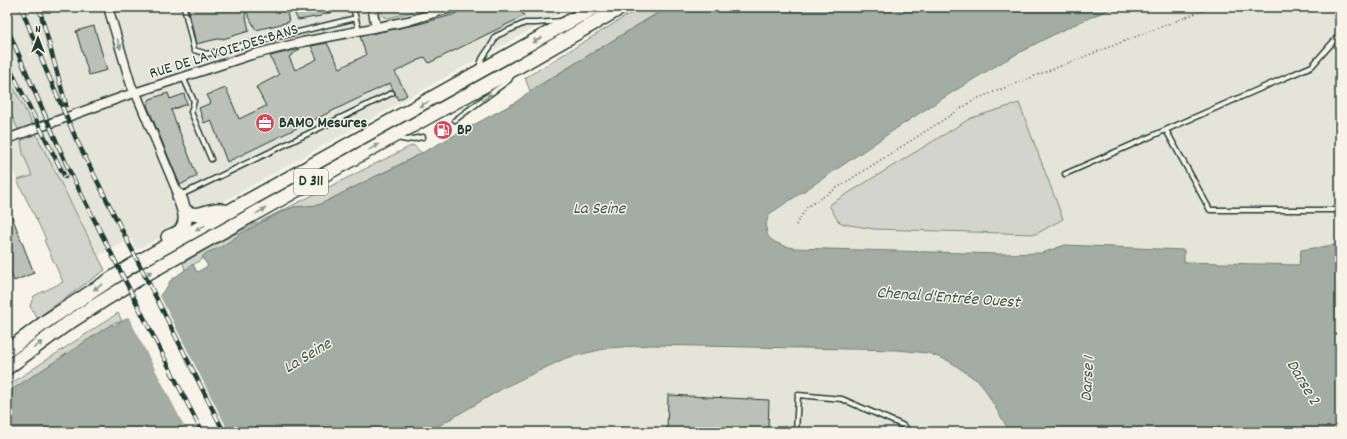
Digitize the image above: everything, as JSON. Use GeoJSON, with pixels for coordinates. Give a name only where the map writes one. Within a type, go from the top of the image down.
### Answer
{"type":"FeatureCollection","features":[{"type":"Feature","properties":{"kind":"main road","name":"D 311"},"geometry":{"type":"LineString","coordinates":[[7,351],[48,320],[131,266],[595,7]]}},
{"type":"Feature","properties":{"kind":"main road","name":"D 311"},"geometry":{"type":"LineString","coordinates":[[7,368],[64,326],[177,257],[622,7]]}},
{"type":"Feature","properties":{"kind":"main road"},"geometry":{"type":"LineString","coordinates":[[131,266],[140,253],[180,231],[184,224],[185,211],[178,196]]}},
{"type":"Feature","properties":{"kind":"main road"},"geometry":{"type":"LineString","coordinates":[[185,211],[191,215],[202,215],[217,210],[229,212]]}},
{"type":"Feature","properties":{"kind":"street"},"geometry":{"type":"LineString","coordinates":[[108,7],[131,85],[178,196]]}},
{"type":"Feature","properties":{"kind":"street"},"geometry":{"type":"LineString","coordinates":[[372,7],[376,27]]}},
{"type":"Feature","properties":{"kind":"street","name":"RUE DE LA VOIE DES BANS"},"geometry":{"type":"LineString","coordinates":[[7,139],[135,93],[251,55],[303,42],[408,21],[454,7]]}},
{"type":"Feature","properties":{"kind":"lane"},"geometry":{"type":"LineString","coordinates":[[184,7],[194,50],[207,54],[356,18]]}},
{"type":"Feature","properties":{"kind":"lane"},"geometry":{"type":"LineString","coordinates":[[353,7],[359,31]]}},
{"type":"Feature","properties":{"kind":"lane"},"geometry":{"type":"LineString","coordinates":[[478,73],[482,57],[494,43],[496,36],[525,23],[572,21]]}},
{"type":"Feature","properties":{"kind":"lane"},"geometry":{"type":"LineString","coordinates":[[1065,174],[1312,66],[1340,34]]}},
{"type":"Feature","properties":{"kind":"lane"},"geometry":{"type":"LineString","coordinates":[[455,120],[509,80],[514,69]]}},
{"type":"Feature","properties":{"kind":"lane"},"geometry":{"type":"LineString","coordinates":[[183,77],[194,101],[191,112],[211,159]]}},
{"type":"Feature","properties":{"kind":"lane"},"geometry":{"type":"LineString","coordinates":[[178,196],[392,93]]}},
{"type":"Feature","properties":{"kind":"lane"},"geometry":{"type":"LineString","coordinates":[[1166,130],[1210,210],[1340,211]]}},
{"type":"Feature","properties":{"kind":"lane"},"geometry":{"type":"LineString","coordinates":[[392,137],[407,140],[424,137]]}},
{"type":"Feature","properties":{"kind":"lane"},"geometry":{"type":"LineString","coordinates":[[796,432],[798,395],[842,400],[902,425],[911,432]]}},
{"type":"Feature","properties":{"kind":"path"},"geometry":{"type":"LineString","coordinates":[[796,225],[807,207],[976,99],[1212,7]]}},
{"type":"Feature","properties":{"kind":"shaded area"},"geometry":{"type":"Polygon","coordinates":[[[7,7],[571,7],[137,250],[131,239],[97,256],[63,282],[44,240],[46,239],[7,157],[7,141],[20,136],[18,129],[7,131],[7,7]]]}},
{"type":"Feature","properties":{"kind":"shaded area"},"geometry":{"type":"Polygon","coordinates":[[[380,7],[432,7],[388,18],[382,15],[380,7]]]}},
{"type":"Feature","properties":{"kind":"shaded area"},"geometry":{"type":"Polygon","coordinates":[[[641,7],[667,7],[530,91],[525,78],[641,7]]]}},
{"type":"Feature","properties":{"kind":"shaded area"},"geometry":{"type":"Polygon","coordinates":[[[1116,7],[1340,7],[1340,244],[1301,250],[1299,265],[1183,262],[1184,250],[1065,245],[1042,253],[1000,254],[793,248],[775,243],[769,239],[766,231],[766,223],[769,214],[964,84],[1031,45],[1116,7]]]}},
{"type":"Feature","properties":{"kind":"shaded area"},"geometry":{"type":"Polygon","coordinates":[[[7,75],[33,125],[23,129],[18,129],[7,105],[7,75]]]}},
{"type":"Feature","properties":{"kind":"shaded area"},"geometry":{"type":"Polygon","coordinates":[[[1019,103],[1063,219],[1036,234],[874,229],[844,224],[838,221],[829,205],[971,118],[1019,103]]]}},
{"type":"Feature","properties":{"kind":"shaded area"},"geometry":{"type":"Polygon","coordinates":[[[36,134],[105,270],[37,318],[30,306],[34,296],[63,282],[44,240],[46,239],[17,180],[32,176],[23,153],[21,141],[36,134]]]}},
{"type":"Feature","properties":{"kind":"shaded area"},"geometry":{"type":"Polygon","coordinates":[[[413,145],[422,153],[319,205],[294,207],[281,212],[246,231],[185,270],[183,263],[221,241],[413,145]]]}},
{"type":"Feature","properties":{"kind":"shaded area"},"geometry":{"type":"Polygon","coordinates":[[[118,313],[122,321],[112,324],[7,393],[7,386],[118,313]]]}},
{"type":"Feature","properties":{"kind":"shaded area"},"geometry":{"type":"Polygon","coordinates":[[[650,345],[897,350],[928,353],[949,361],[981,383],[1010,432],[428,432],[507,386],[566,358],[608,348],[650,345]]]}},
{"type":"Feature","properties":{"kind":"water","name":"La Seine"},"geometry":{"type":"Polygon","coordinates":[[[668,7],[1116,7],[1031,46],[976,77],[923,111],[769,214],[766,229],[767,234],[774,242],[793,248],[1000,254],[1042,253],[1065,245],[1184,250],[1184,262],[1299,265],[1301,250],[1340,244],[1340,432],[1010,432],[981,383],[949,361],[928,353],[897,350],[650,345],[608,348],[566,358],[507,386],[428,432],[7,432],[7,393],[112,324],[114,326],[153,304],[170,281],[193,264],[197,272],[208,266],[202,257],[206,253],[221,247],[240,234],[281,212],[294,207],[319,205],[394,168],[516,102],[530,91],[668,7]]]}},
{"type":"Feature","properties":{"kind":"pier"},"geometry":{"type":"Polygon","coordinates":[[[159,294],[229,432],[187,432],[128,316],[151,303],[159,294]]]}},
{"type":"Feature","properties":{"kind":"building"},"geometry":{"type":"Polygon","coordinates":[[[188,7],[244,7],[249,31],[223,39],[196,44],[188,7]]]}},
{"type":"Feature","properties":{"kind":"building"},"geometry":{"type":"Polygon","coordinates":[[[244,7],[256,7],[257,11],[276,7],[286,7],[289,22],[256,30],[244,7]]]}},
{"type":"Feature","properties":{"kind":"building"},"geometry":{"type":"Polygon","coordinates":[[[291,7],[339,7],[340,10],[321,16],[298,20],[291,7]]]}},
{"type":"Feature","properties":{"kind":"building"},"geometry":{"type":"Polygon","coordinates":[[[468,7],[519,7],[524,16],[429,63],[425,57],[395,72],[407,95],[398,100],[390,83],[227,162],[211,120],[204,123],[199,108],[211,103],[207,95],[226,88],[239,119],[266,106],[256,87],[279,75],[270,56],[300,49],[289,57],[295,70],[317,59],[311,46],[327,43],[340,68],[366,55],[360,36],[419,24],[452,15],[468,7]]]}},
{"type":"Feature","properties":{"kind":"building"},"geometry":{"type":"Polygon","coordinates":[[[94,26],[107,70],[89,75],[76,31],[94,26]]]}},
{"type":"Feature","properties":{"kind":"building"},"geometry":{"type":"Polygon","coordinates":[[[168,93],[170,99],[184,94],[187,104],[171,110],[197,176],[180,185],[147,105],[150,99],[168,93]]]}},
{"type":"Feature","properties":{"kind":"building"},"geometry":{"type":"Polygon","coordinates":[[[7,204],[34,273],[14,281],[7,262],[7,204]]]}},
{"type":"Feature","properties":{"kind":"building"},"geometry":{"type":"Polygon","coordinates":[[[668,395],[769,400],[768,432],[667,432],[668,395]]]}},
{"type":"Feature","properties":{"kind":"railway"},"geometry":{"type":"LineString","coordinates":[[21,7],[46,70],[77,141],[224,432]]}},
{"type":"Feature","properties":{"kind":"railway"},"geometry":{"type":"LineString","coordinates":[[39,7],[66,105]]}},
{"type":"Feature","properties":{"kind":"railway"},"geometry":{"type":"LineString","coordinates":[[7,28],[68,168],[202,432]]}},
{"type":"Feature","properties":{"kind":"railway"},"geometry":{"type":"LineString","coordinates":[[7,63],[65,177]]}},
{"type":"Feature","properties":{"kind":"place","name":"BAMO Mesures"},"geometry":{"type":"Point","coordinates":[265,123]}},
{"type":"Feature","properties":{"kind":"place","name":"BP"},"geometry":{"type":"Point","coordinates":[443,130]}},
{"type":"Feature","properties":{"kind":"water label","name":"Chenal d'Entrée Ouest"},"geometry":{"type":"Point","coordinates":[948,299]}},
{"type":"Feature","properties":{"kind":"water label","name":"Darse 1"},"geometry":{"type":"Point","coordinates":[1089,379]}},
{"type":"Feature","properties":{"kind":"water label","name":"Darse 2"},"geometry":{"type":"Point","coordinates":[1302,383]}}]}
